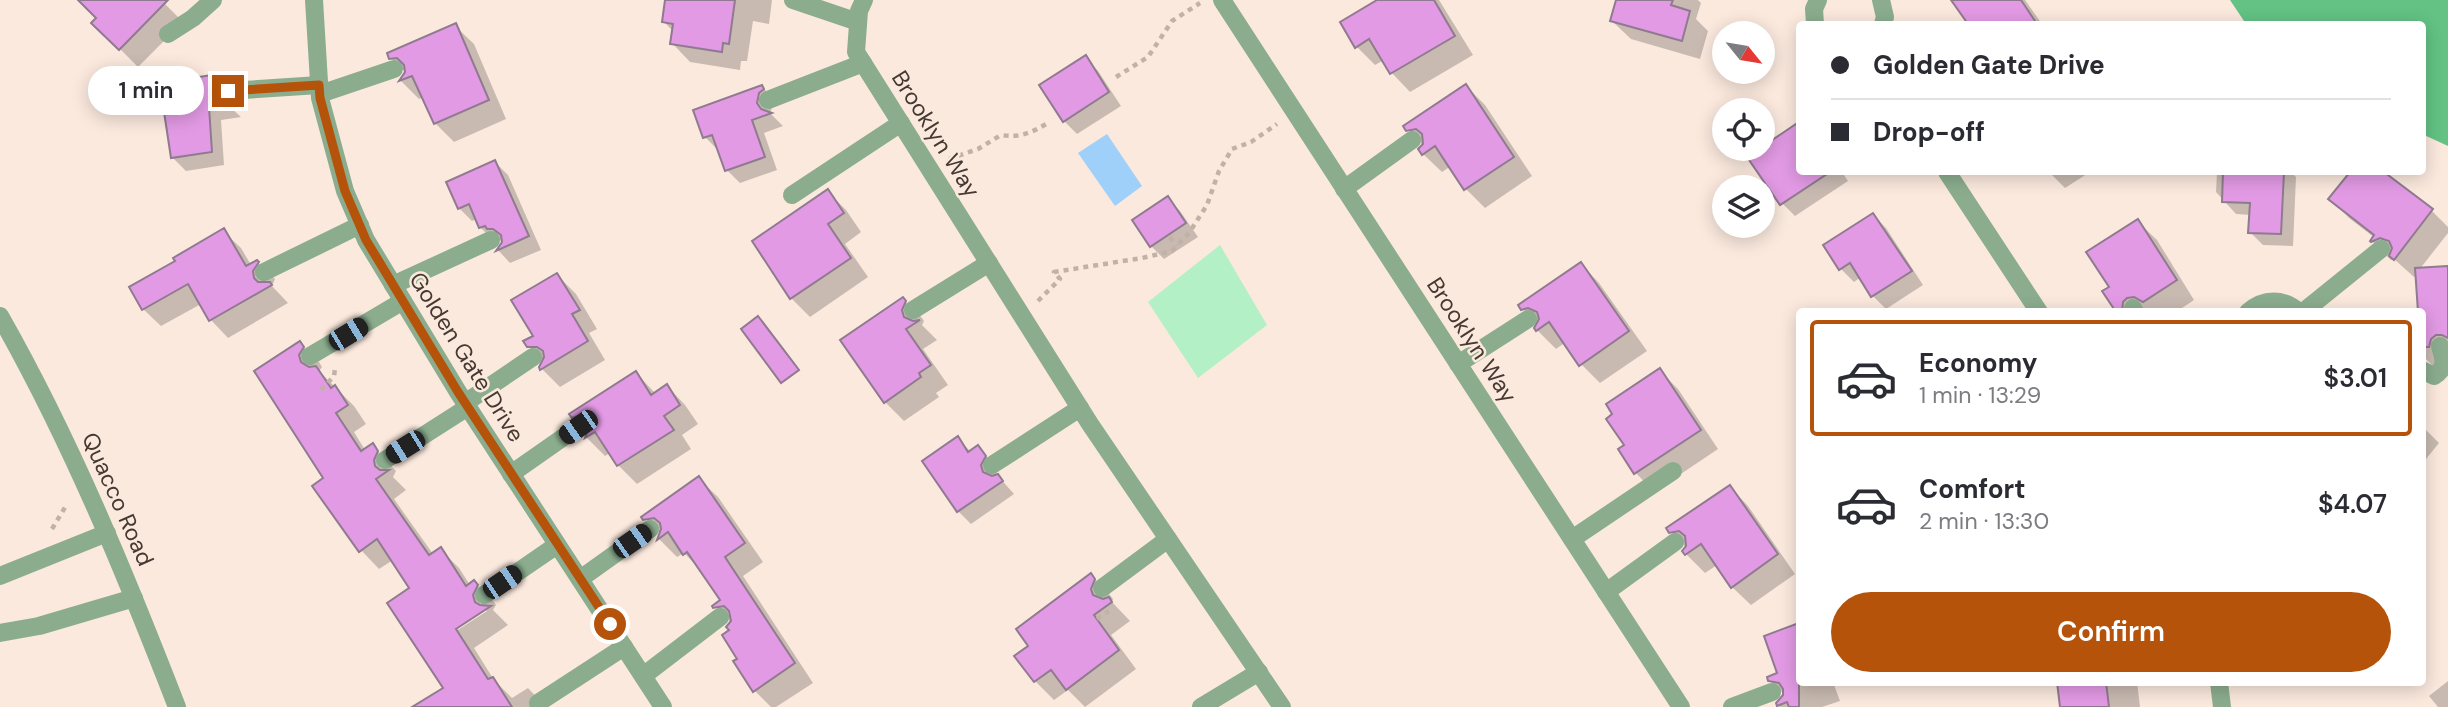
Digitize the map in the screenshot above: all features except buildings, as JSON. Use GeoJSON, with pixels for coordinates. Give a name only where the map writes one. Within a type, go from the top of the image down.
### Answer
{"type":"FeatureCollection","features":[{"type":"Feature","properties":{"kind":"street"},"geometry":{"type":"LineString","coordinates":[[168,34],[193,18],[213,0]]}},
{"type":"Feature","properties":{"kind":"street","name":"Golden Gate Drive"},"geometry":{"type":"LineString","coordinates":[[314,0],[320,89],[345,191],[360,225],[466,405],[663,707]]}},
{"type":"Feature","properties":{"kind":"street"},"geometry":{"type":"LineString","coordinates":[[793,0],[858,22]]}},
{"type":"Feature","properties":{"kind":"street","name":"Brooklyn Way"},"geometry":{"type":"LineString","coordinates":[[864,0],[859,11],[856,52],[863,64],[1080,408],[1282,707]]}},
{"type":"Feature","properties":{"kind":"street","name":"Brooklyn Way"},"geometry":{"type":"LineString","coordinates":[[1222,0],[1681,707]]}},
{"type":"Feature","properties":{"kind":"street"},"geometry":{"type":"LineString","coordinates":[[1815,21],[1814,9],[1818,0]]}},
{"type":"Feature","properties":{"kind":"street"},"geometry":{"type":"LineString","coordinates":[[1881,0],[1884,21]]}},
{"type":"Feature","properties":{"kind":"street"},"geometry":{"type":"LineString","coordinates":[[768,100],[863,64]]}},
{"type":"Feature","properties":{"kind":"street"},"geometry":{"type":"LineString","coordinates":[[228,91],[320,89],[394,69]]}},
{"type":"Feature","properties":{"kind":"street"},"geometry":{"type":"LineString","coordinates":[[792,195],[901,123]]}},
{"type":"Feature","properties":{"kind":"street"},"geometry":{"type":"LineString","coordinates":[[1344,189],[1412,140]]}},
{"type":"Feature","properties":{"kind":"street"},"geometry":{"type":"LineString","coordinates":[[1949,175],[2036,308]]}},
{"type":"Feature","properties":{"kind":"street"},"geometry":{"type":"LineString","coordinates":[[264,272],[360,225]]}},
{"type":"Feature","properties":{"kind":"street"},"geometry":{"type":"LineString","coordinates":[[310,356],[398,293],[491,240]]}},
{"type":"Feature","properties":{"kind":"street"},"geometry":{"type":"LineString","coordinates":[[2306,308],[2381,249]]}},
{"type":"Feature","properties":{"kind":"street"},"geometry":{"type":"LineString","coordinates":[[913,310],[989,263]]}},
{"type":"Feature","properties":{"kind":"street"},"geometry":{"type":"LineString","coordinates":[[2254,308],[2262,303],[2274,301],[2294,308]]}},
{"type":"Feature","properties":{"kind":"street","name":"Quacco Road"},"geometry":{"type":"LineString","coordinates":[[0,316],[74,456],[177,707]]}},
{"type":"Feature","properties":{"kind":"street"},"geometry":{"type":"LineString","coordinates":[[1458,364],[1528,319]]}},
{"type":"Feature","properties":{"kind":"street"},"geometry":{"type":"LineString","coordinates":[[2426,372],[2434,376],[2442,371],[2445,363],[2440,346]]}},
{"type":"Feature","properties":{"kind":"street"},"geometry":{"type":"LineString","coordinates":[[385,460],[533,357]]}},
{"type":"Feature","properties":{"kind":"street"},"geometry":{"type":"LineString","coordinates":[[992,466],[1080,408]]}},
{"type":"Feature","properties":{"kind":"street"},"geometry":{"type":"LineString","coordinates":[[511,474],[578,427]]}},
{"type":"Feature","properties":{"kind":"street"},"geometry":{"type":"LineString","coordinates":[[1572,539],[1673,471]]}},
{"type":"Feature","properties":{"kind":"street"},"geometry":{"type":"LineString","coordinates":[[580,579],[650,529]]}},
{"type":"Feature","properties":{"kind":"street"},"geometry":{"type":"LineString","coordinates":[[0,576],[107,533]]}},
{"type":"Feature","properties":{"kind":"street"},"geometry":{"type":"LineString","coordinates":[[1102,588],[1168,539]]}},
{"type":"Feature","properties":{"kind":"street"},"geometry":{"type":"LineString","coordinates":[[1606,592],[1675,541]]}},
{"type":"Feature","properties":{"kind":"street"},"geometry":{"type":"LineString","coordinates":[[484,595],[557,545]]}},
{"type":"Feature","properties":{"kind":"street"},"geometry":{"type":"LineString","coordinates":[[0,633],[38,626],[134,598]]}},
{"type":"Feature","properties":{"kind":"street"},"geometry":{"type":"LineString","coordinates":[[643,676],[720,617]]}},
{"type":"Feature","properties":{"kind":"street"},"geometry":{"type":"LineString","coordinates":[[538,703],[624,647]]}},
{"type":"Feature","properties":{"kind":"street"},"geometry":{"type":"LineString","coordinates":[[1201,707],[1259,673]]}},
{"type":"Feature","properties":{"kind":"street"},"geometry":{"type":"LineString","coordinates":[[2219,686],[2222,707]]}},
{"type":"Feature","properties":{"kind":"street"},"geometry":{"type":"LineString","coordinates":[[1732,707],[1772,692]]}},
{"type":"Feature","properties":{"kind":"path"},"geometry":{"type":"LineString","coordinates":[[1116,77],[1148,57],[1172,20],[1207,0]]}},
{"type":"Feature","properties":{"kind":"path"},"geometry":{"type":"LineString","coordinates":[[1024,318],[1059,279],[1054,272],[1172,251],[1189,233],[1207,205],[1219,171],[1232,149],[1251,142],[1294,111]]}},
{"type":"Feature","properties":{"kind":"path"},"geometry":{"type":"LineString","coordinates":[[929,168],[978,149],[1001,135],[1016,138],[1031,134],[1048,123]]}},
{"type":"Feature","properties":{"kind":"path"},"geometry":{"type":"LineString","coordinates":[[1170,237],[1177,246]]}},
{"type":"Feature","properties":{"kind":"green space"},"geometry":{"type":"Polygon","coordinates":[[[2230,0],[2448,0],[2448,146],[2426,136],[2426,21],[2244,21],[2230,0]]]}},
{"type":"Feature","properties":{"kind":"green space"},"geometry":{"type":"Polygon","coordinates":[[[1220,245],[1267,325],[1198,378],[1148,302],[1220,245]]]}},
{"type":"Feature","properties":{"kind":"water"},"geometry":{"type":"Polygon","coordinates":[[[1107,134],[1142,186],[1115,206],[1078,153],[1107,134]]]}},
{"type":"Feature","properties":{"kind":"route"},"geometry":{"type":"LineString","coordinates":[[228,91],[319,85],[320,98],[345,191],[366,240],[458,392],[610,624]]}}]}
